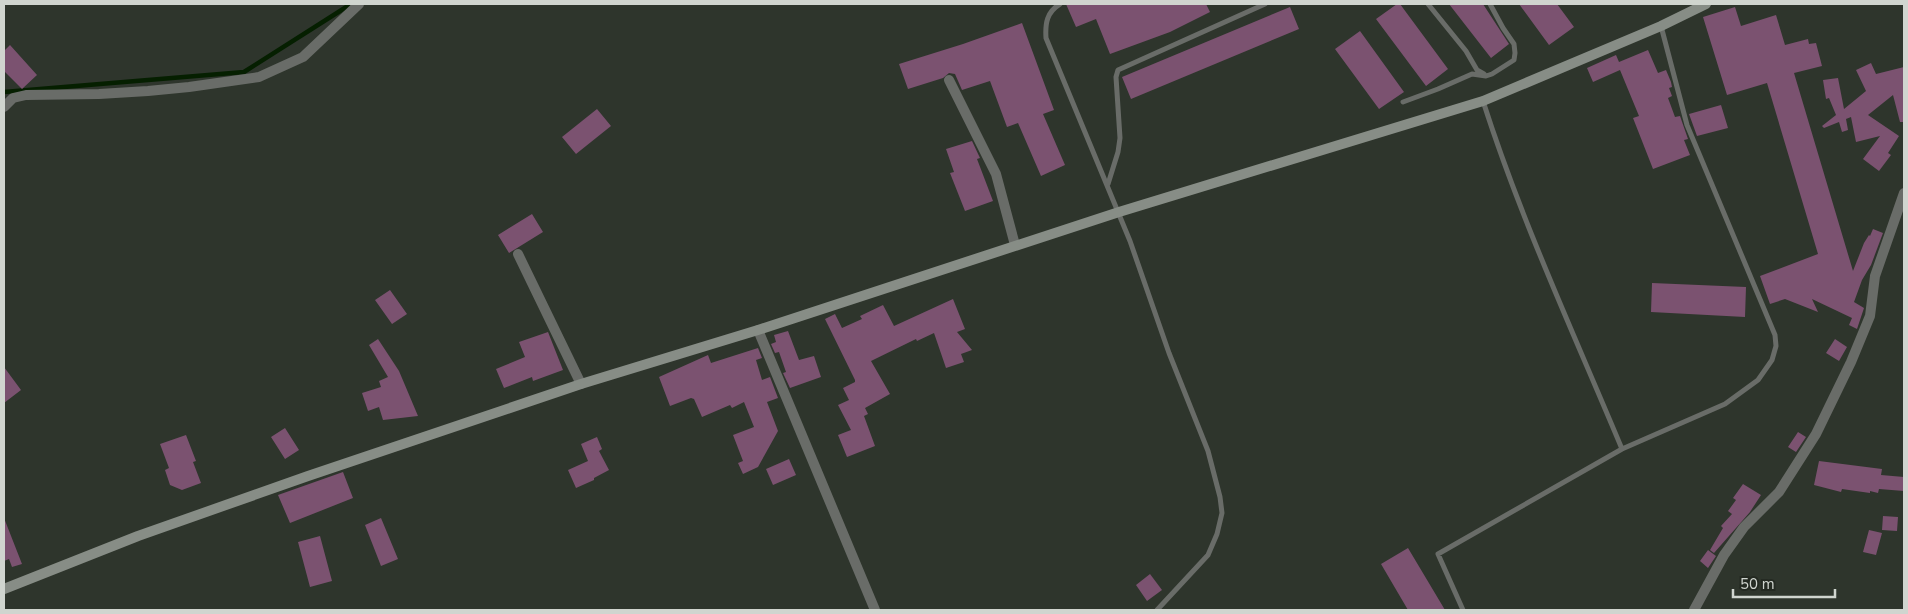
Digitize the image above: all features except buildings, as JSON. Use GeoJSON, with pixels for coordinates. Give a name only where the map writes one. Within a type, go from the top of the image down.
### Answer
{"type":"FeatureCollection","features":[{"type":"Feature","properties":{"kind":"street"},"geometry":{"type":"LineString","coordinates":[[4,107],[13,98],[26,96],[148,91],[259,77],[303,57],[358,4]]}},
{"type":"Feature","properties":{"kind":"street"},"geometry":{"type":"LineString","coordinates":[[4,589],[138,536],[352,460],[581,384],[758,330],[1119,212],[1483,102],[1661,26],[1706,4]]}},
{"type":"Feature","properties":{"kind":"street"},"geometry":{"type":"LineString","coordinates":[[949,80],[996,174],[1015,245]]}},
{"type":"Feature","properties":{"kind":"street"},"geometry":{"type":"LineString","coordinates":[[1694,610],[1729,548],[1744,527],[1779,492],[1816,434],[1851,362],[1870,316],[1875,276],[1904,193]]}},
{"type":"Feature","properties":{"kind":"street"},"geometry":{"type":"LineString","coordinates":[[518,254],[581,384]]}},
{"type":"Feature","properties":{"kind":"street"},"geometry":{"type":"LineString","coordinates":[[758,330],[875,610]]}},
{"type":"Feature","properties":{"kind":"lane"},"geometry":{"type":"LineString","coordinates":[[1060,4],[1053,8],[1046,19],[1046,38],[1056,66],[1119,212],[1169,353],[1208,451],[1220,497],[1222,513],[1218,534],[1208,555],[1157,610]]}},
{"type":"Feature","properties":{"kind":"lane"},"geometry":{"type":"LineString","coordinates":[[1107,185],[1118,152],[1120,138],[1116,76],[1118,70],[1265,4]]}},
{"type":"Feature","properties":{"kind":"lane"},"geometry":{"type":"LineString","coordinates":[[1428,4],[1466,51],[1477,70],[1486,76]]}},
{"type":"Feature","properties":{"kind":"lane"},"geometry":{"type":"LineString","coordinates":[[1403,102],[1472,74],[1486,76],[1514,60],[1516,53],[1513,41],[1503,28],[1490,4]]}},
{"type":"Feature","properties":{"kind":"lane"},"geometry":{"type":"LineString","coordinates":[[1463,610],[1438,554],[1622,449],[1725,404],[1758,380],[1772,360],[1776,346],[1775,335],[1687,124],[1661,26]]}},
{"type":"Feature","properties":{"kind":"lane"},"geometry":{"type":"LineString","coordinates":[[1483,102],[1520,207],[1622,449]]}},
{"type":"Feature","properties":{"kind":"waterway"},"geometry":{"type":"LineString","coordinates":[[4,92],[244,72],[351,4]]}}]}
